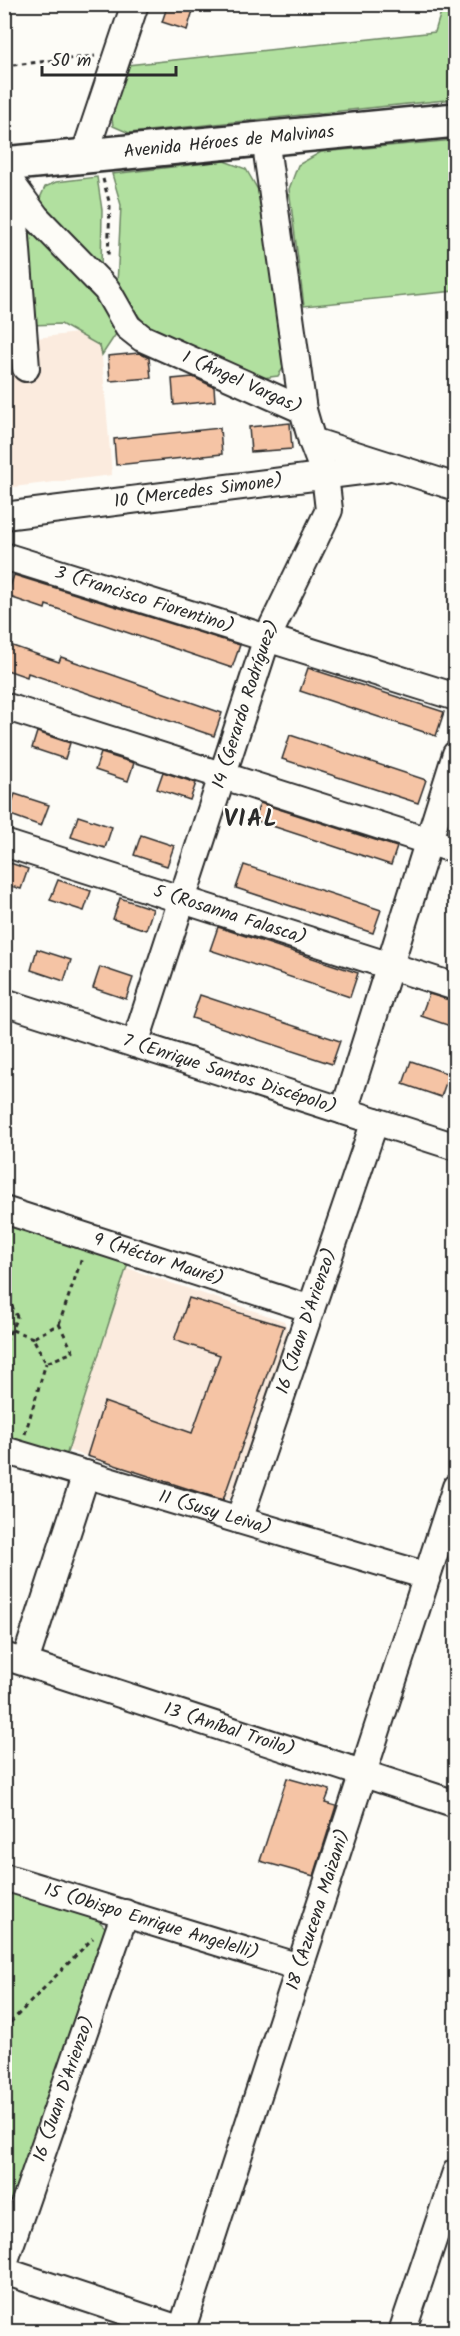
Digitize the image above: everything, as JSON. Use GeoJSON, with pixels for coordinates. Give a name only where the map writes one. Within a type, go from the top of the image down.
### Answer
{"type":"FeatureCollection","features":[{"type":"Feature","properties":{"kind":"main road","name":"Avenida Héroes de Malvinas"},"geometry":{"type":"LineString","coordinates":[[7,174],[91,156],[456,120]]}},
{"type":"Feature","properties":{"kind":"street"},"geometry":{"type":"LineString","coordinates":[[91,156],[135,4]]}},
{"type":"Feature","properties":{"kind":"street"},"geometry":{"type":"LineString","coordinates":[[265,138],[303,410]]}},
{"type":"Feature","properties":{"kind":"street"},"geometry":{"type":"LineString","coordinates":[[7,174],[26,368]]}},
{"type":"Feature","properties":{"kind":"street","name":"1 (Ángel Vargas)"},"geometry":{"type":"LineString","coordinates":[[7,174],[36,217],[108,290],[128,327],[142,338],[303,410],[312,441]]}},
{"type":"Feature","properties":{"kind":"street"},"geometry":{"type":"LineString","coordinates":[[312,441],[456,487]]}},
{"type":"Feature","properties":{"kind":"street","name":"14 (Gerardo Rodríguez)"},"geometry":{"type":"LineString","coordinates":[[135,1044],[267,638],[329,510],[325,475],[312,441]]}},
{"type":"Feature","properties":{"kind":"street","name":"10 (Mercedes Simone)"},"geometry":{"type":"LineString","coordinates":[[4,516],[393,467]]}},
{"type":"Feature","properties":{"kind":"street","name":"3 (Francisco Fiorentino)"},"geometry":{"type":"LineString","coordinates":[[4,556],[456,697]]}},
{"type":"Feature","properties":{"kind":"street"},"geometry":{"type":"LineString","coordinates":[[4,706],[456,850]]}},
{"type":"Feature","properties":{"kind":"street"},"geometry":{"type":"LineString","coordinates":[[344,1111],[456,754]]}},
{"type":"Feature","properties":{"kind":"street","name":"5 (Rosanna Falasca)"},"geometry":{"type":"LineString","coordinates":[[4,843],[456,987]]}},
{"type":"Feature","properties":{"kind":"street","name":"7 (Enrique Santos Discépolo)"},"geometry":{"type":"LineString","coordinates":[[4,1002],[456,1147]]}},
{"type":"Feature","properties":{"kind":"street","name":"16 (Juan D'Arienzo)"},"geometry":{"type":"LineString","coordinates":[[239,1520],[375,1121]]}},
{"type":"Feature","properties":{"kind":"street","name":"9 (Héctor Mauré)"},"geometry":{"type":"LineString","coordinates":[[4,1210],[311,1309]]}},
{"type":"Feature","properties":{"kind":"street","name":"11 (Susy Leiva)"},"geometry":{"type":"LineString","coordinates":[[12,1452],[426,1576]]}},
{"type":"Feature","properties":{"kind":"street"},"geometry":{"type":"LineString","coordinates":[[15,1659],[86,1474]]}},
{"type":"Feature","properties":{"kind":"street","name":"18 (Azucena Maizani)"},"geometry":{"type":"LineString","coordinates":[[181,2331],[456,1487]]}},
{"type":"Feature","properties":{"kind":"street","name":"13 (Aníbal Troilo)"},"geometry":{"type":"LineString","coordinates":[[15,1659],[456,1804]]}},
{"type":"Feature","properties":{"kind":"street","name":"15 (Obispo Enrique Angelelli)"},"geometry":{"type":"LineString","coordinates":[[4,1876],[299,1967]]}},
{"type":"Feature","properties":{"kind":"street","name":"16 (Juan D'Arienzo)"},"geometry":{"type":"LineString","coordinates":[[4,2263],[122,1912]]}},
{"type":"Feature","properties":{"kind":"street"},"geometry":{"type":"LineString","coordinates":[[402,2331],[456,2172]]}},
{"type":"Feature","properties":{"kind":"street"},"geometry":{"type":"LineString","coordinates":[[4,2271],[181,2331]]}},
{"type":"Feature","properties":{"kind":"path"},"geometry":{"type":"LineString","coordinates":[[4,66],[119,54]]}},
{"type":"Feature","properties":{"kind":"path"},"geometry":{"type":"LineString","coordinates":[[91,156],[110,205],[108,290]]}},
{"type":"Feature","properties":{"kind":"path"},"geometry":{"type":"LineString","coordinates":[[12,1452],[46,1363],[73,1352],[60,1324],[88,1237]]}},
{"type":"Feature","properties":{"kind":"path"},"geometry":{"type":"LineString","coordinates":[[4,1289],[17,1317],[4,1346]]}},
{"type":"Feature","properties":{"kind":"path"},"geometry":{"type":"LineString","coordinates":[[33,1338],[60,1324]]}},
{"type":"Feature","properties":{"kind":"path"},"geometry":{"type":"LineString","coordinates":[[12,1330],[33,1338],[46,1363]]}},
{"type":"Feature","properties":{"kind":"path"},"geometry":{"type":"LineString","coordinates":[[4,2029],[122,1912]]}},
{"type":"Feature","properties":{"kind":"shaded area"},"geometry":{"type":"Polygon","coordinates":[[[77,333],[101,346],[112,475],[5,488],[4,342],[77,333]]]}},
{"type":"Feature","properties":{"kind":"shaded area"},"geometry":{"type":"Polygon","coordinates":[[[127,1268],[284,1321],[290,1336],[236,1495],[222,1502],[68,1450],[127,1268]]]}},
{"type":"Feature","properties":{"kind":"green space"},"geometry":{"type":"Polygon","coordinates":[[[443,5],[455,5],[455,99],[129,133],[113,126],[111,111],[127,65],[435,32],[443,5]]]}},
{"type":"Feature","properties":{"kind":"green space"},"geometry":{"type":"Polygon","coordinates":[[[455,140],[455,291],[304,306],[289,189],[298,165],[321,152],[455,140]]]}},
{"type":"Feature","properties":{"kind":"green space"},"geometry":{"type":"Polygon","coordinates":[[[224,161],[246,169],[258,190],[285,365],[278,376],[262,378],[147,328],[117,285],[121,205],[112,174],[224,161]]]}},
{"type":"Feature","properties":{"kind":"green space"},"geometry":{"type":"Polygon","coordinates":[[[97,177],[102,210],[101,274],[44,215],[40,198],[45,187],[56,182],[97,177]]]}},
{"type":"Feature","properties":{"kind":"green space"},"geometry":{"type":"Polygon","coordinates":[[[30,223],[99,295],[120,328],[102,355],[100,346],[61,324],[30,325],[23,224],[30,223]]]}},
{"type":"Feature","properties":{"kind":"green space"},"geometry":{"type":"Polygon","coordinates":[[[5,1221],[129,1260],[66,1456],[5,1435],[5,1221]]]}},
{"type":"Feature","properties":{"kind":"green space"},"geometry":{"type":"Polygon","coordinates":[[[5,1885],[90,1913],[105,1927],[107,1948],[5,2224],[5,1885]]]}},
{"type":"Feature","properties":{"kind":"building"},"geometry":{"type":"Polygon","coordinates":[[[168,4],[195,4],[187,30],[162,22],[168,4]]]}},
{"type":"Feature","properties":{"kind":"building"},"geometry":{"type":"Polygon","coordinates":[[[139,353],[149,358],[151,378],[110,381],[108,356],[139,353]]]}},
{"type":"Feature","properties":{"kind":"building"},"geometry":{"type":"Polygon","coordinates":[[[193,377],[214,387],[215,401],[174,405],[172,379],[193,377]]]}},
{"type":"Feature","properties":{"kind":"building"},"geometry":{"type":"Polygon","coordinates":[[[290,423],[292,449],[251,452],[249,427],[290,423]]]}},
{"type":"Feature","properties":{"kind":"building"},"geometry":{"type":"Polygon","coordinates":[[[220,428],[222,454],[116,465],[114,439],[220,428]]]}},
{"type":"Feature","properties":{"kind":"building"},"geometry":{"type":"Polygon","coordinates":[[[14,575],[240,645],[232,668],[46,605],[45,609],[7,596],[14,575]]]}},
{"type":"Feature","properties":{"kind":"building"},"geometry":{"type":"Polygon","coordinates":[[[4,643],[59,662],[61,657],[222,713],[214,736],[28,673],[27,677],[4,669],[4,643]]]}},
{"type":"Feature","properties":{"kind":"building"},"geometry":{"type":"Polygon","coordinates":[[[308,668],[444,712],[436,736],[300,691],[308,668]]]}},
{"type":"Feature","properties":{"kind":"building"},"geometry":{"type":"Polygon","coordinates":[[[37,732],[70,743],[65,759],[32,748],[37,732]]]}},
{"type":"Feature","properties":{"kind":"building"},"geometry":{"type":"Polygon","coordinates":[[[290,735],[426,780],[418,803],[282,759],[290,735]]]}},
{"type":"Feature","properties":{"kind":"building"},"geometry":{"type":"Polygon","coordinates":[[[101,753],[134,763],[128,781],[95,770],[101,753]]]}},
{"type":"Feature","properties":{"kind":"building"},"geometry":{"type":"Polygon","coordinates":[[[163,772],[196,783],[190,800],[157,789],[163,772]]]}},
{"type":"Feature","properties":{"kind":"building"},"geometry":{"type":"Polygon","coordinates":[[[15,794],[49,805],[41,826],[8,814],[15,794]]]}},
{"type":"Feature","properties":{"kind":"building"},"geometry":{"type":"Polygon","coordinates":[[[260,803],[397,847],[391,865],[254,820],[260,803]]]}},
{"type":"Feature","properties":{"kind":"building"},"geometry":{"type":"Polygon","coordinates":[[[78,816],[112,827],[105,848],[71,837],[78,816]]]}},
{"type":"Feature","properties":{"kind":"building"},"geometry":{"type":"Polygon","coordinates":[[[141,835],[174,846],[167,866],[134,855],[141,835]]]}},
{"type":"Feature","properties":{"kind":"building"},"geometry":{"type":"Polygon","coordinates":[[[4,861],[28,869],[21,889],[4,884],[4,861]]]}},
{"type":"Feature","properties":{"kind":"building"},"geometry":{"type":"Polygon","coordinates":[[[244,865],[381,910],[373,933],[236,888],[244,865]]]}},
{"type":"Feature","properties":{"kind":"building"},"geometry":{"type":"Polygon","coordinates":[[[58,880],[91,891],[84,911],[50,900],[58,880]]]}},
{"type":"Feature","properties":{"kind":"building"},"geometry":{"type":"Polygon","coordinates":[[[120,898],[153,909],[146,930],[113,919],[120,898]]]}},
{"type":"Feature","properties":{"kind":"building"},"geometry":{"type":"Polygon","coordinates":[[[218,927],[358,973],[350,997],[210,950],[218,927]]]}},
{"type":"Feature","properties":{"kind":"building"},"geometry":{"type":"Polygon","coordinates":[[[37,949],[71,960],[64,981],[31,970],[37,949]]]}},
{"type":"Feature","properties":{"kind":"building"},"geometry":{"type":"Polygon","coordinates":[[[100,967],[133,978],[126,999],[93,988],[100,967]]]}},
{"type":"Feature","properties":{"kind":"building"},"geometry":{"type":"Polygon","coordinates":[[[429,994],[456,1002],[456,1028],[421,1016],[429,994]]]}},
{"type":"Feature","properties":{"kind":"building"},"geometry":{"type":"Polygon","coordinates":[[[200,995],[340,1041],[332,1064],[192,1018],[200,995]]]}},
{"type":"Feature","properties":{"kind":"building"},"geometry":{"type":"Polygon","coordinates":[[[411,1061],[449,1074],[441,1097],[403,1084],[411,1061]]]}},
{"type":"Feature","properties":{"kind":"building"},"geometry":{"type":"Polygon","coordinates":[[[189,1298],[284,1326],[223,1500],[87,1456],[104,1402],[192,1433],[220,1355],[174,1340],[189,1298]]]}},
{"type":"Feature","properties":{"kind":"building"},"geometry":{"type":"Polygon","coordinates":[[[287,1778],[330,1790],[325,1803],[336,1806],[314,1876],[260,1861],[287,1778]]]}},
{"type":"Feature","properties":{"kind":"district","name":"VIAL"},"geometry":{"type":"Point","coordinates":[251,819]}}]}
